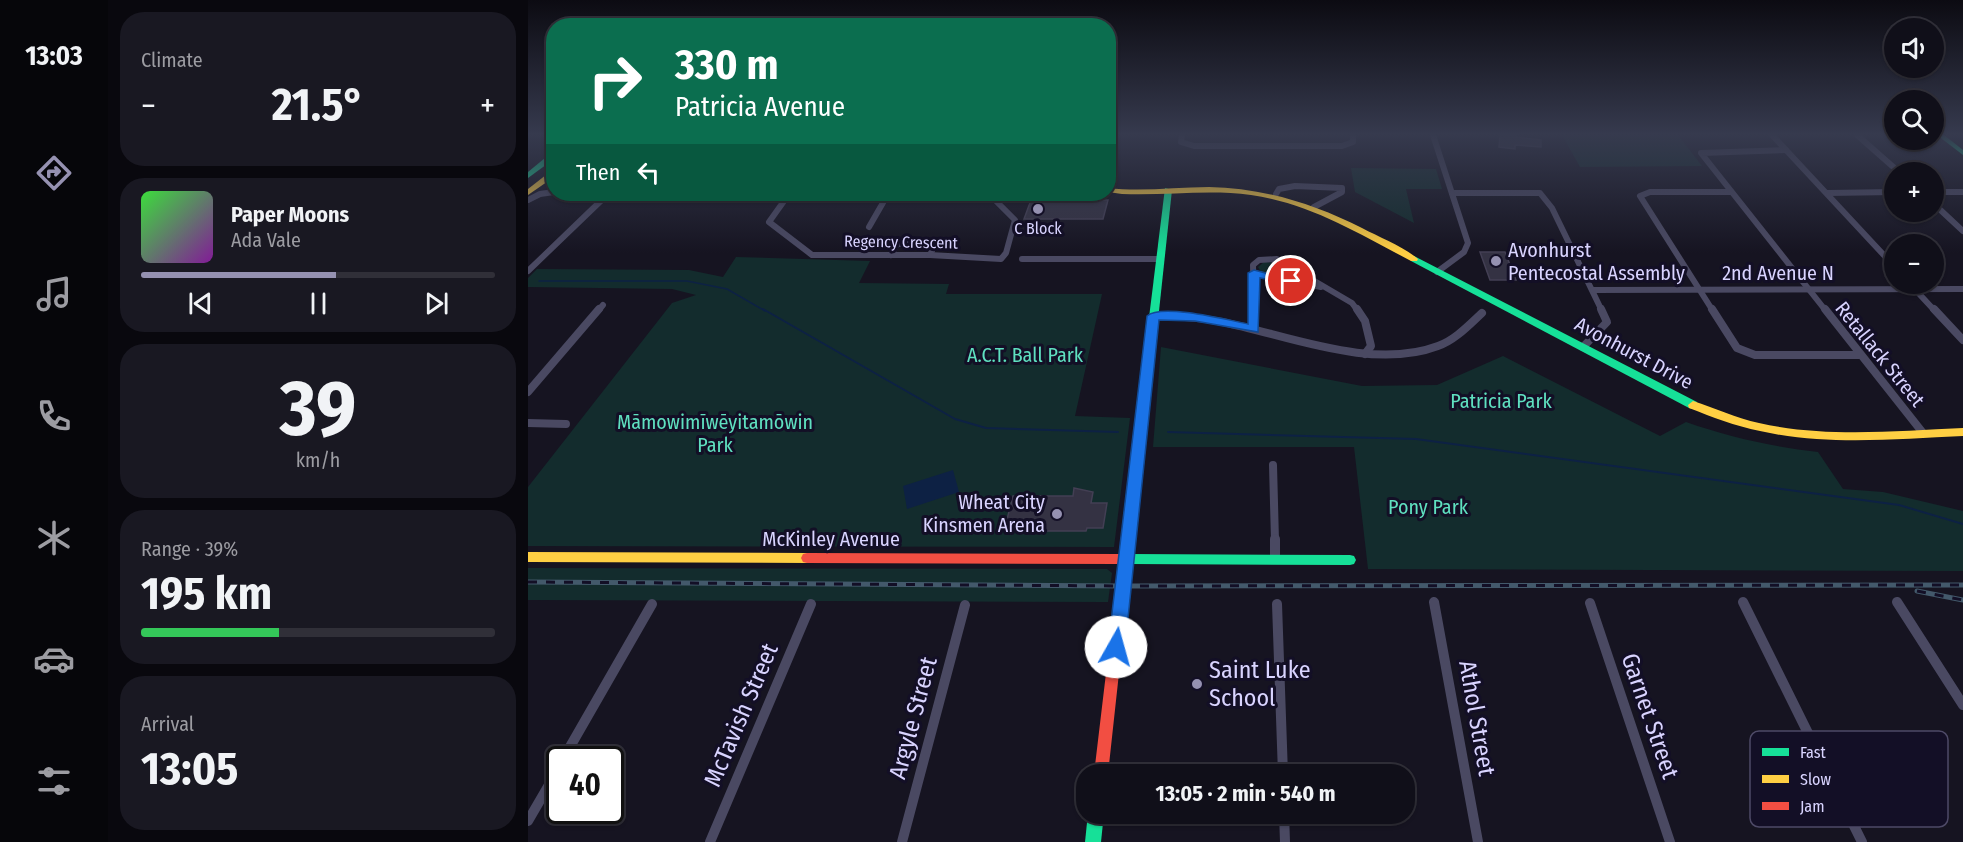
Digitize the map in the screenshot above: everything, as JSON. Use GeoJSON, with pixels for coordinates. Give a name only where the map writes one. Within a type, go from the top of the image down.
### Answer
{"type":"FeatureCollection","features":[{"type":"Feature","properties":{"kind":"street"},"geometry":{"type":"LineString","coordinates":[[1437,272],[1468,247],[1467,236],[1446,174]]}},
{"type":"Feature","properties":{"kind":"street","name":"Retallack Street"},"geometry":{"type":"LineString","coordinates":[[1717,174],[1923,433]]}},
{"type":"Feature","properties":{"kind":"street"},"geometry":{"type":"LineString","coordinates":[[1809,174],[1884,255]]}},
{"type":"Feature","properties":{"kind":"street"},"geometry":{"type":"LineString","coordinates":[[529,194],[546,179]]}},
{"type":"Feature","properties":{"kind":"street","name":"Avonhurst Drive"},"geometry":{"type":"LineString","coordinates":[[1116,185],[1168,190],[1240,190],[1276,194],[1314,207],[1713,415],[1752,428],[1791,435],[1963,432]]}},
{"type":"Feature","properties":{"kind":"street","name":"Avonhurst Drive"},"geometry":{"type":"LineString","coordinates":[[1276,194],[1279,189],[1295,186],[1342,188],[1342,192],[1314,207]]}},
{"type":"Feature","properties":{"kind":"street","name":"Avonhurst Drive"},"geometry":{"type":"LineString","coordinates":[[1116,190],[1150,192],[1168,190]]}},
{"type":"Feature","properties":{"kind":"street"},"geometry":{"type":"LineString","coordinates":[[1102,764],[1168,190]]}},
{"type":"Feature","properties":{"kind":"street"},"geometry":{"type":"LineString","coordinates":[[529,194],[546,192]]}},
{"type":"Feature","properties":{"kind":"street"},"geometry":{"type":"LineString","coordinates":[[1452,192],[1540,192],[1552,208],[1607,322],[1583,347]]}},
{"type":"Feature","properties":{"kind":"street"},"geometry":{"type":"LineString","coordinates":[[1731,192],[1650,192],[1640,196],[1737,348],[1755,355],[1859,355]]}},
{"type":"Feature","properties":{"kind":"street"},"geometry":{"type":"LineString","coordinates":[[1827,193],[1884,192]]}},
{"type":"Feature","properties":{"kind":"street"},"geometry":{"type":"LineString","coordinates":[[1944,192],[1963,192]]}},
{"type":"Feature","properties":{"kind":"street"},"geometry":{"type":"LineString","coordinates":[[528,271],[601,201]]}},
{"type":"Feature","properties":{"kind":"street","name":"Regency Crescent"},"geometry":{"type":"LineString","coordinates":[[784,201],[769,222],[812,255],[930,255],[1001,259],[1006,253],[1015,220],[997,201]]}},
{"type":"Feature","properties":{"kind":"street"},"geometry":{"type":"LineString","coordinates":[[869,227],[884,201]]}},
{"type":"Feature","properties":{"kind":"street"},"geometry":{"type":"LineString","coordinates":[[1944,213],[1963,231]]}},
{"type":"Feature","properties":{"kind":"street"},"geometry":{"type":"LineString","coordinates":[[891,255],[897,244],[935,244],[930,255]]}},
{"type":"Feature","properties":{"kind":"street"},"geometry":{"type":"LineString","coordinates":[[1022,259],[1160,259]]}},
{"type":"Feature","properties":{"kind":"street"},"geometry":{"type":"LineString","coordinates":[[1254,329],[1253,265],[1259,260],[1277,259],[1352,303],[1365,321],[1371,346],[1365,354]]}},
{"type":"Feature","properties":{"kind":"street"},"geometry":{"type":"LineString","coordinates":[[1254,273],[1329,289]]}},
{"type":"Feature","properties":{"kind":"street","name":"2nd Avenue N"},"geometry":{"type":"LineString","coordinates":[[1593,290],[1884,287]]}},
{"type":"Feature","properties":{"kind":"street","name":"2nd Avenue N"},"geometry":{"type":"LineString","coordinates":[[1944,288],[1963,289]]}},
{"type":"Feature","properties":{"kind":"street"},"geometry":{"type":"LineString","coordinates":[[1920,294],[1963,340]]}},
{"type":"Feature","properties":{"kind":"street"},"geometry":{"type":"LineString","coordinates":[[528,392],[603,305]]}},
{"type":"Feature","properties":{"kind":"street"},"geometry":{"type":"LineString","coordinates":[[1153,316],[1195,317],[1365,354],[1419,351],[1438,346],[1465,328],[1482,313]]}},
{"type":"Feature","properties":{"kind":"street"},"geometry":{"type":"LineString","coordinates":[[528,423],[566,423]]}},
{"type":"Feature","properties":{"kind":"street"},"geometry":{"type":"LineString","coordinates":[[1273,465],[1275,559]]}},
{"type":"Feature","properties":{"kind":"street","name":"McKinley Avenue"},"geometry":{"type":"LineString","coordinates":[[528,557],[1350,560]]}},
{"type":"Feature","properties":{"kind":"street"},"geometry":{"type":"LineString","coordinates":[[1743,602],[1807,731]]}},
{"type":"Feature","properties":{"kind":"street"},"geometry":{"type":"LineString","coordinates":[[1897,602],[1963,705]]}},
{"type":"Feature","properties":{"kind":"street","name":"Athol Street"},"geometry":{"type":"LineString","coordinates":[[1434,603],[1478,842]]}},
{"type":"Feature","properties":{"kind":"street","name":"Garnet Street"},"geometry":{"type":"LineString","coordinates":[[1590,603],[1670,842]]}},
{"type":"Feature","properties":{"kind":"street"},"geometry":{"type":"LineString","coordinates":[[570,746],[652,604]]}},
{"type":"Feature","properties":{"kind":"street","name":"McTavish Street"},"geometry":{"type":"LineString","coordinates":[[710,842],[811,604]]}},
{"type":"Feature","properties":{"kind":"street"},"geometry":{"type":"LineString","coordinates":[[1277,604],[1283,764]]}},
{"type":"Feature","properties":{"kind":"street","name":"Argyle Street"},"geometry":{"type":"LineString","coordinates":[[902,842],[965,605]]}},
{"type":"Feature","properties":{"kind":"street"},"geometry":{"type":"LineString","coordinates":[[528,821],[546,790]]}},
{"type":"Feature","properties":{"kind":"street"},"geometry":{"type":"LineString","coordinates":[[1093,842],[1095,824]]}},
{"type":"Feature","properties":{"kind":"street"},"geometry":{"type":"LineString","coordinates":[[1284,824],[1285,842]]}},
{"type":"Feature","properties":{"kind":"street"},"geometry":{"type":"LineString","coordinates":[[1855,827],[1862,842]]}},
{"type":"Feature","properties":{"kind":"green space"},"geometry":{"type":"Polygon","coordinates":[[[1352,174],[1438,174],[1442,189],[1406,189],[1414,223],[1355,192],[1352,174]]]}},
{"type":"Feature","properties":{"kind":"green space","name":"Māmowimīwēyitamōwin Park"},"geometry":{"type":"Polygon","coordinates":[[[736,257],[870,261],[859,283],[949,284],[946,294],[1102,294],[1075,416],[1130,418],[1114,547],[528,546],[528,487],[672,303],[696,295],[672,289],[528,287],[528,278],[537,269],[689,270],[723,277],[736,257]]]}},
{"type":"Feature","properties":{"kind":"green space"},"geometry":{"type":"Polygon","coordinates":[[[1264,262],[1278,263],[1305,280],[1261,272],[1258,267],[1264,262]]]}},
{"type":"Feature","properties":{"kind":"green space"},"geometry":{"type":"Polygon","coordinates":[[[1161,347],[1362,386],[1437,385],[1503,356],[1660,436],[1686,422],[1751,441],[1818,452],[1843,489],[1883,492],[1963,511],[1963,571],[1368,569],[1354,447],[1153,447],[1161,347]]]}},
{"type":"Feature","properties":{"kind":"green space"},"geometry":{"type":"Polygon","coordinates":[[[528,568],[1107,569],[1112,573],[1108,602],[528,600],[528,568]]]}},
{"type":"Feature","properties":{"kind":"water"},"geometry":{"type":"Polygon","coordinates":[[[953,470],[959,492],[907,509],[903,486],[953,470]]]}},
{"type":"Feature","properties":{"kind":"building"},"geometry":{"type":"Polygon","coordinates":[[[1031,201],[1108,201],[1103,219],[1024,219],[1031,201]]]}},
{"type":"Feature","properties":{"kind":"building","name":"Avonhurst Pentecostal Assembly"},"geometry":{"type":"Polygon","coordinates":[[[1480,252],[1505,252],[1516,280],[1490,280],[1480,252]]]}},
{"type":"Feature","properties":{"kind":"building","name":"Wheat City Kinsmen Arena"},"geometry":{"type":"Polygon","coordinates":[[[1074,488],[1093,492],[1091,503],[1107,503],[1103,528],[1087,528],[1086,531],[1004,531],[1013,496],[1073,496],[1074,488]]]}},
{"type":"Feature","properties":{"kind":"waterway"},"geometry":{"type":"LineString","coordinates":[[539,281],[687,281],[727,289],[765,311]]}},
{"type":"Feature","properties":{"kind":"waterway"},"geometry":{"type":"LineString","coordinates":[[763,309],[955,419],[986,428],[1118,432]]}},
{"type":"Feature","properties":{"kind":"waterway"},"geometry":{"type":"LineString","coordinates":[[1168,432],[1416,439],[1899,505],[1963,524]]}},
{"type":"Feature","properties":{"kind":"railway"},"geometry":{"type":"LineString","coordinates":[[528,582],[1124,586],[1963,585]]}},
{"type":"Feature","properties":{"kind":"railway"},"geometry":{"type":"LineString","coordinates":[[1917,591],[1963,600]]}},
{"type":"Feature","properties":{"kind":"traffic: fast"},"geometry":{"type":"LineString","coordinates":[[1134,488],[1168,190]]}},
{"type":"Feature","properties":{"kind":"traffic: fast"},"geometry":{"type":"LineString","coordinates":[[1414,259],[1693,405]]}},
{"type":"Feature","properties":{"kind":"traffic: fast"},"geometry":{"type":"LineString","coordinates":[[1129,559],[1350,560]]}},
{"type":"Feature","properties":{"kind":"traffic: fast"},"geometry":{"type":"LineString","coordinates":[[1093,842],[1095,824]]}},
{"type":"Feature","properties":{"kind":"traffic: slow"},"geometry":{"type":"LineString","coordinates":[[528,193],[546,179]]}},
{"type":"Feature","properties":{"kind":"traffic: slow"},"geometry":{"type":"LineString","coordinates":[[1116,191],[1222,190],[1275,197],[1322,212],[1414,259]]}},
{"type":"Feature","properties":{"kind":"traffic: slow"},"geometry":{"type":"LineString","coordinates":[[1693,405],[1727,418],[1793,433],[1859,436],[1963,432]]}},
{"type":"Feature","properties":{"kind":"traffic: slow"},"geometry":{"type":"LineString","coordinates":[[528,557],[807,558]]}},
{"type":"Feature","properties":{"kind":"traffic: jam"},"geometry":{"type":"LineString","coordinates":[[1102,764],[1134,488]]}},
{"type":"Feature","properties":{"kind":"traffic: jam"},"geometry":{"type":"LineString","coordinates":[[807,558],[1129,559]]}},
{"type":"Feature","properties":{"kind":"place","name":"C Block"},"geometry":{"type":"Point","coordinates":[1038,209]}},
{"type":"Feature","properties":{"kind":"place","name":"Avonhurst Pentecostal Assembly"},"geometry":{"type":"Point","coordinates":[1496,261]}},
{"type":"Feature","properties":{"kind":"place","name":"Wheat City Kinsmen Arena"},"geometry":{"type":"Point","coordinates":[1057,514]}},
{"type":"Feature","properties":{"kind":"place","name":"Saint Luke School"},"geometry":{"type":"Point","coordinates":[1197,684]}},
{"type":"Feature","properties":{"kind":"route"},"geometry":{"type":"LineString","coordinates":[[1116,647],[1153,316],[1195,317],[1254,329],[1254,273],[1291,281]]}},
{"type":"Feature","properties":{"kind":"park label","name":"A.C.T. Ball Park"},"geometry":{"type":"Point","coordinates":[1025,355]}},
{"type":"Feature","properties":{"kind":"park label","name":"Patricia Park"},"geometry":{"type":"Point","coordinates":[1501,401]}},
{"type":"Feature","properties":{"kind":"park label","name":"Pony Park"},"geometry":{"type":"Point","coordinates":[1428,507]}}]}
